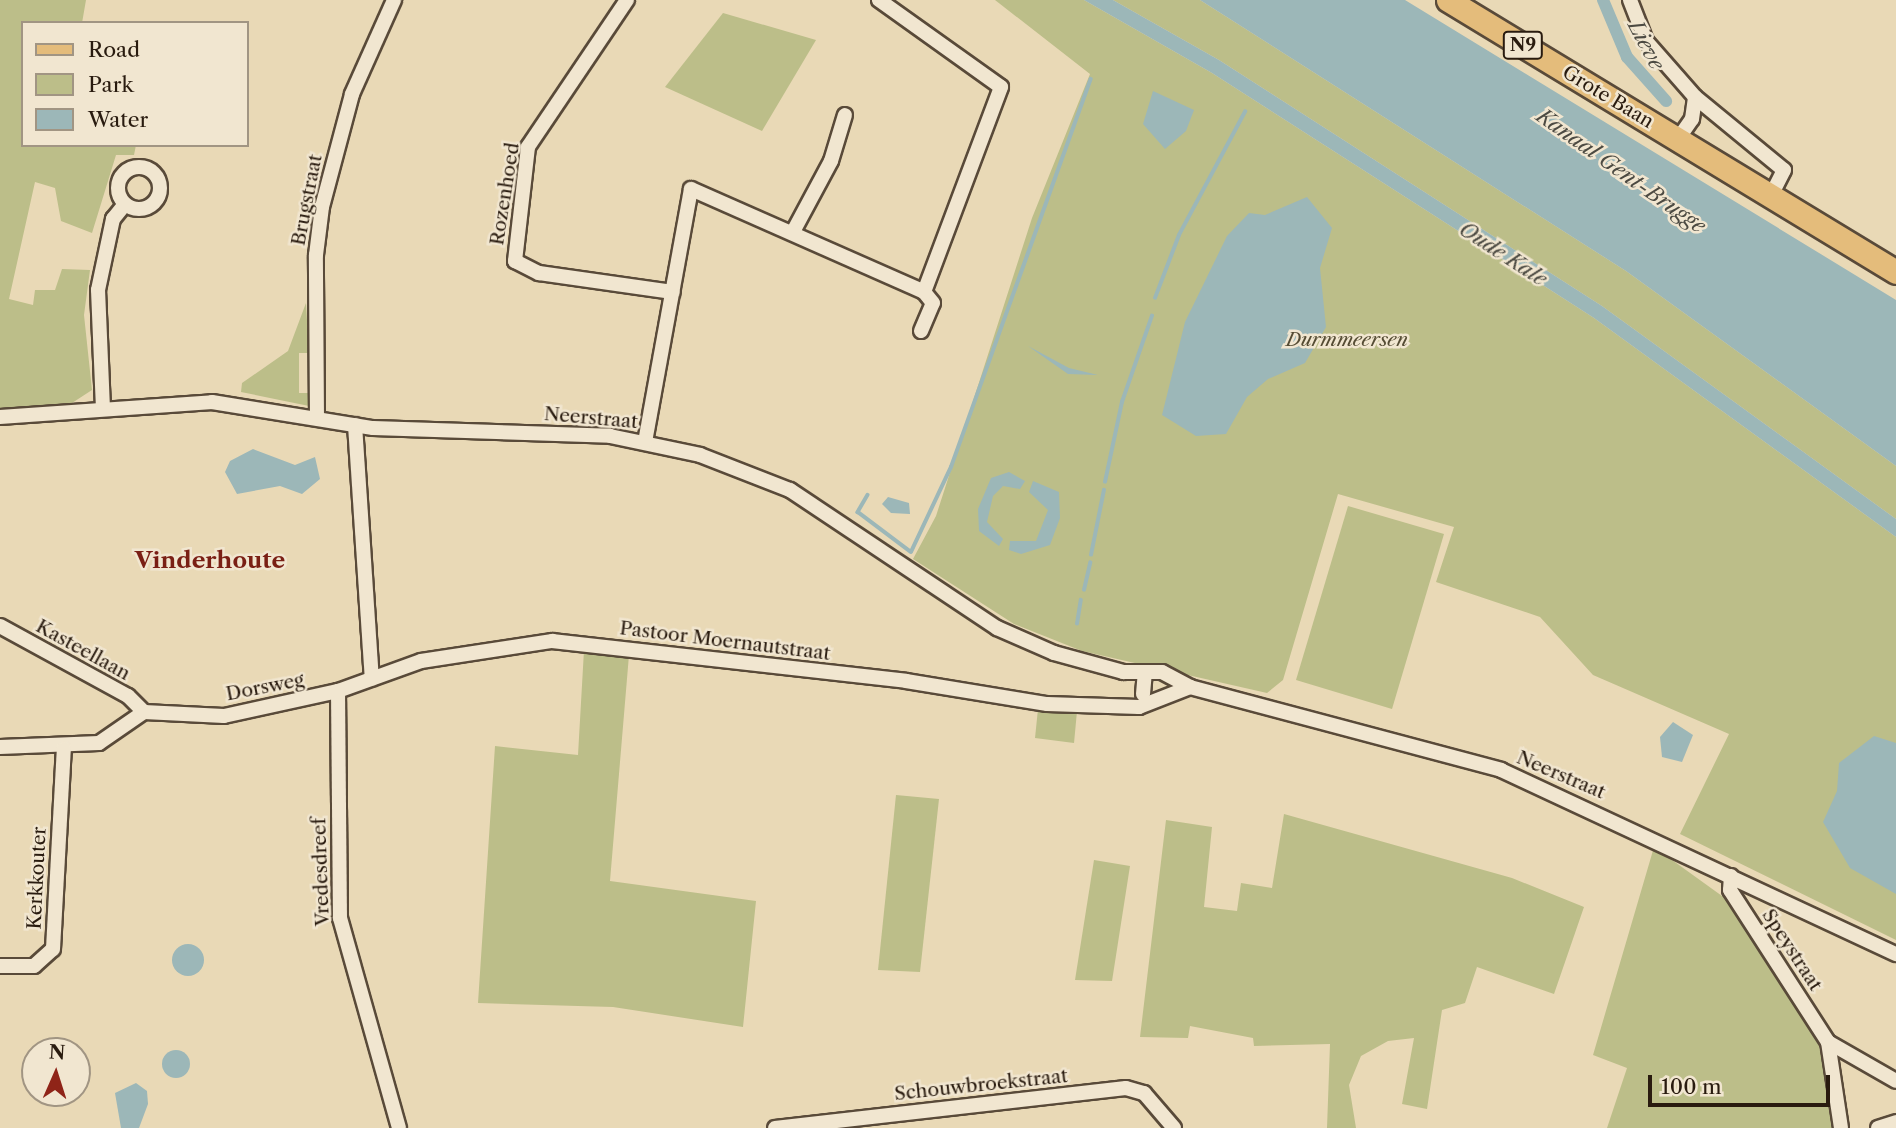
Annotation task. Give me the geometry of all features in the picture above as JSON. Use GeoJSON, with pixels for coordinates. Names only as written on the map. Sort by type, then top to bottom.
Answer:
{"type":"FeatureCollection","features":[{"type":"Feature","properties":{"kind":"main road","name":"Grote Baan"},"geometry":{"type":"LineString","coordinates":[[1448,0],[1669,134]]}},
{"type":"Feature","properties":{"kind":"main road","name":"N9"},"geometry":{"type":"LineString","coordinates":[[1669,134],[1896,272]]}},
{"type":"Feature","properties":{"kind":"street","name":"Brugstraat"},"geometry":{"type":"LineString","coordinates":[[317,418],[316,255],[322,207],[352,94],[394,0]]}},
{"type":"Feature","properties":{"kind":"street","name":"Rozenhoed"},"geometry":{"type":"LineString","coordinates":[[627,0],[528,147],[515,261],[539,273],[673,292]]}},
{"type":"Feature","properties":{"kind":"street"},"geometry":{"type":"LineString","coordinates":[[879,0],[1000,87],[924,292]]}},
{"type":"Feature","properties":{"kind":"street"},"geometry":{"type":"LineString","coordinates":[[1630,0],[1646,41],[1695,97],[1784,170],[1770,197]]}},
{"type":"Feature","properties":{"kind":"street"},"geometry":{"type":"LineString","coordinates":[[1669,134],[1692,119],[1695,97]]}},
{"type":"Feature","properties":{"kind":"street"},"geometry":{"type":"LineString","coordinates":[[794,230],[831,161],[845,115]]}},
{"type":"Feature","properties":{"kind":"street"},"geometry":{"type":"LineString","coordinates":[[645,442],[691,189],[794,230],[924,292],[933,303],[921,331]]}},
{"type":"Feature","properties":{"kind":"street"},"geometry":{"type":"LineString","coordinates":[[103,410],[98,290],[113,219],[125,204]]}},
{"type":"Feature","properties":{"kind":"street","name":"Neerstraat"},"geometry":{"type":"LineString","coordinates":[[0,417],[212,402],[355,425],[645,442],[790,490],[997,628],[1124,673],[1146,688],[1190,687],[1501,770],[1896,954]]}},
{"type":"Feature","properties":{"kind":"street"},"geometry":{"type":"LineString","coordinates":[[355,425],[372,678]]}},
{"type":"Feature","properties":{"kind":"street","name":"Kasteellaan"},"geometry":{"type":"LineString","coordinates":[[0,626],[117,690],[145,712]]}},
{"type":"Feature","properties":{"kind":"street","name":"Pastoor Moernautstraat"},"geometry":{"type":"LineString","coordinates":[[338,691],[372,678],[463,652],[552,641],[1113,709],[1146,688]]}},
{"type":"Feature","properties":{"kind":"street","name":"Neerstraat"},"geometry":{"type":"LineString","coordinates":[[1146,688],[1170,686]]}},
{"type":"Feature","properties":{"kind":"street","name":"Dorsweg"},"geometry":{"type":"LineString","coordinates":[[145,712],[224,716],[338,691]]}},
{"type":"Feature","properties":{"kind":"street","name":"Vredesdreef"},"geometry":{"type":"LineString","coordinates":[[338,691],[340,918],[399,1128]]}},
{"type":"Feature","properties":{"kind":"street"},"geometry":{"type":"LineString","coordinates":[[0,747],[64,748],[110,740],[145,712]]}},
{"type":"Feature","properties":{"kind":"street","name":"Kerkkouter"},"geometry":{"type":"LineString","coordinates":[[0,966],[34,966],[53,949],[64,748]]}},
{"type":"Feature","properties":{"kind":"street","name":"Speystraat"},"geometry":{"type":"LineString","coordinates":[[1731,876],[1730,890],[1828,1042],[1841,1128]]}},
{"type":"Feature","properties":{"kind":"street","name":"Speystraat"},"geometry":{"type":"LineString","coordinates":[[1828,1042],[1896,1081]]}},
{"type":"Feature","properties":{"kind":"street","name":"Schouwbroekstraat"},"geometry":{"type":"LineString","coordinates":[[775,1128],[1126,1088],[1144,1093],[1174,1128]]}},
{"type":"Feature","properties":{"kind":"street"},"geometry":{"type":"LineString","coordinates":[[1878,1128],[1896,1122]]}},
{"type":"Feature","properties":{"kind":"green space"},"geometry":{"type":"Polygon","coordinates":[[[0,0],[86,0],[82,21],[21,21],[21,147],[136,147],[134,155],[116,155],[92,233],[61,221],[55,188],[35,182],[9,299],[33,305],[35,290],[55,290],[62,269],[90,270],[84,315],[92,390],[72,403],[0,409],[0,0]]]}},
{"type":"Feature","properties":{"kind":"green space","name":"Durmmeersen"},"geometry":{"type":"Polygon","coordinates":[[[995,0],[1084,0],[1212,73],[1594,318],[1896,537],[1896,940],[1680,834],[1729,734],[1593,675],[1540,617],[1436,582],[1454,527],[1338,494],[1283,680],[1267,693],[1082,651],[1014,624],[913,559],[936,516],[1032,218],[1090,74],[995,0]]]}},
{"type":"Feature","properties":{"kind":"green space"},"geometry":{"type":"Polygon","coordinates":[[[1113,0],[1200,0],[1626,271],[1896,466],[1896,519],[1602,306],[1219,60],[1113,0]]]}},
{"type":"Feature","properties":{"kind":"green space"},"geometry":{"type":"Polygon","coordinates":[[[723,13],[816,40],[762,131],[665,87],[723,13]]]}},
{"type":"Feature","properties":{"kind":"green space"},"geometry":{"type":"Polygon","coordinates":[[[306,303],[309,353],[299,353],[299,393],[309,393],[309,406],[241,392],[242,383],[288,351],[306,303]]]}},
{"type":"Feature","properties":{"kind":"green space"},"geometry":{"type":"Polygon","coordinates":[[[1348,506],[1444,534],[1392,709],[1296,680],[1348,506]]]}},
{"type":"Feature","properties":{"kind":"green space"},"geometry":{"type":"Polygon","coordinates":[[[584,650],[629,655],[610,881],[756,901],[743,1027],[613,1007],[478,1003],[495,746],[578,755],[584,650]]]}},
{"type":"Feature","properties":{"kind":"green space"},"geometry":{"type":"Polygon","coordinates":[[[1038,709],[1077,711],[1074,743],[1035,738],[1038,709]]]}},
{"type":"Feature","properties":{"kind":"green space"},"geometry":{"type":"Polygon","coordinates":[[[896,795],[939,799],[920,972],[878,970],[896,795]]]}},
{"type":"Feature","properties":{"kind":"green space"},"geometry":{"type":"Polygon","coordinates":[[[1284,814],[1512,878],[1584,907],[1554,994],[1477,967],[1465,1003],[1442,1010],[1427,1109],[1402,1104],[1414,1038],[1388,1041],[1361,1056],[1349,1085],[1356,1128],[1327,1128],[1330,1044],[1254,1046],[1253,1038],[1190,1026],[1188,1038],[1140,1037],[1166,820],[1212,827],[1204,907],[1237,911],[1241,883],[1272,888],[1284,814]]]}},
{"type":"Feature","properties":{"kind":"green space"},"geometry":{"type":"Polygon","coordinates":[[[1654,847],[1729,901],[1817,1034],[1834,1128],[1607,1128],[1627,1068],[1593,1055],[1654,847]]]}},
{"type":"Feature","properties":{"kind":"green space"},"geometry":{"type":"Polygon","coordinates":[[[1094,860],[1130,866],[1112,981],[1075,980],[1094,860]]]}},
{"type":"Feature","properties":{"kind":"water","name":"Oude Kale"},"geometry":{"type":"Polygon","coordinates":[[[1084,0],[1113,0],[1219,60],[1602,306],[1896,519],[1896,537],[1594,318],[1212,73],[1084,0]]]}},
{"type":"Feature","properties":{"kind":"water","name":"Kanaal Gent-Brugge"},"geometry":{"type":"Polygon","coordinates":[[[1200,0],[1405,0],[1896,300],[1896,466],[1626,271],[1200,0]]]}},
{"type":"Feature","properties":{"kind":"water"},"geometry":{"type":"Polygon","coordinates":[[[1153,91],[1194,110],[1186,131],[1165,149],[1143,124],[1153,91]]]}},
{"type":"Feature","properties":{"kind":"water"},"geometry":{"type":"Polygon","coordinates":[[[1307,197],[1332,228],[1320,268],[1326,327],[1305,363],[1268,379],[1247,397],[1226,434],[1196,436],[1162,415],[1185,322],[1227,236],[1249,213],[1265,215],[1307,197]]]}},
{"type":"Feature","properties":{"kind":"water"},"geometry":{"type":"Polygon","coordinates":[[[1028,346],[1069,368],[1098,375],[1068,374],[1028,346]]]}},
{"type":"Feature","properties":{"kind":"water"},"geometry":{"type":"Polygon","coordinates":[[[253,449],[295,465],[315,457],[320,479],[302,494],[280,486],[237,494],[225,472],[230,461],[253,449]]]}},
{"type":"Feature","properties":{"kind":"water"},"geometry":{"type":"Polygon","coordinates":[[[1009,472],[1025,481],[1020,489],[1003,486],[993,496],[987,522],[1003,539],[999,546],[979,531],[978,509],[991,478],[1009,472]]]}},
{"type":"Feature","properties":{"kind":"water"},"geometry":{"type":"Polygon","coordinates":[[[1033,481],[1059,492],[1060,518],[1050,545],[1021,554],[1009,550],[1010,541],[1036,541],[1048,510],[1029,492],[1033,481]]]}},
{"type":"Feature","properties":{"kind":"water"},"geometry":{"type":"Polygon","coordinates":[[[888,497],[909,503],[910,514],[891,513],[882,504],[888,497]]]}},
{"type":"Feature","properties":{"kind":"water"},"geometry":{"type":"Polygon","coordinates":[[[1673,722],[1693,735],[1682,762],[1662,757],[1660,737],[1673,722]]]}},
{"type":"Feature","properties":{"kind":"water"},"geometry":{"type":"Polygon","coordinates":[[[1874,736],[1896,743],[1896,894],[1850,868],[1823,822],[1837,791],[1839,763],[1874,736]]]}},
{"type":"Feature","properties":{"kind":"water"},"geometry":{"type":"Polygon","coordinates":[[[188,944],[199,949],[204,960],[199,971],[188,976],[177,971],[172,960],[177,949],[188,944]]]}},
{"type":"Feature","properties":{"kind":"water"},"geometry":{"type":"Polygon","coordinates":[[[176,1050],[186,1054],[190,1064],[186,1074],[176,1078],[166,1074],[162,1064],[166,1054],[176,1050]]]}},
{"type":"Feature","properties":{"kind":"water"},"geometry":{"type":"Polygon","coordinates":[[[136,1083],[147,1091],[148,1104],[139,1128],[121,1128],[115,1093],[136,1083]]]}},
{"type":"Feature","properties":{"kind":"waterway","name":"Lieve"},"geometry":{"type":"LineString","coordinates":[[1603,0],[1627,57],[1666,101]]}},
{"type":"Feature","properties":{"kind":"waterway"},"geometry":{"type":"LineString","coordinates":[[868,495],[858,512],[911,552],[951,467],[1091,79]]}},
{"type":"Feature","properties":{"kind":"waterway"},"geometry":{"type":"LineString","coordinates":[[1155,298],[1179,235],[1245,112]]}},
{"type":"Feature","properties":{"kind":"waterway"},"geometry":{"type":"LineString","coordinates":[[1105,482],[1122,402],[1152,316]]}},
{"type":"Feature","properties":{"kind":"waterway"},"geometry":{"type":"LineString","coordinates":[[1091,555],[1104,490]]}},
{"type":"Feature","properties":{"kind":"waterway"},"geometry":{"type":"LineString","coordinates":[[1084,590],[1090,563]]}},
{"type":"Feature","properties":{"kind":"waterway"},"geometry":{"type":"LineString","coordinates":[[1077,624],[1081,600]]}},
{"type":"Feature","properties":{"kind":"district","name":"Vinderhoute"},"geometry":{"type":"Point","coordinates":[210,560]}}]}
